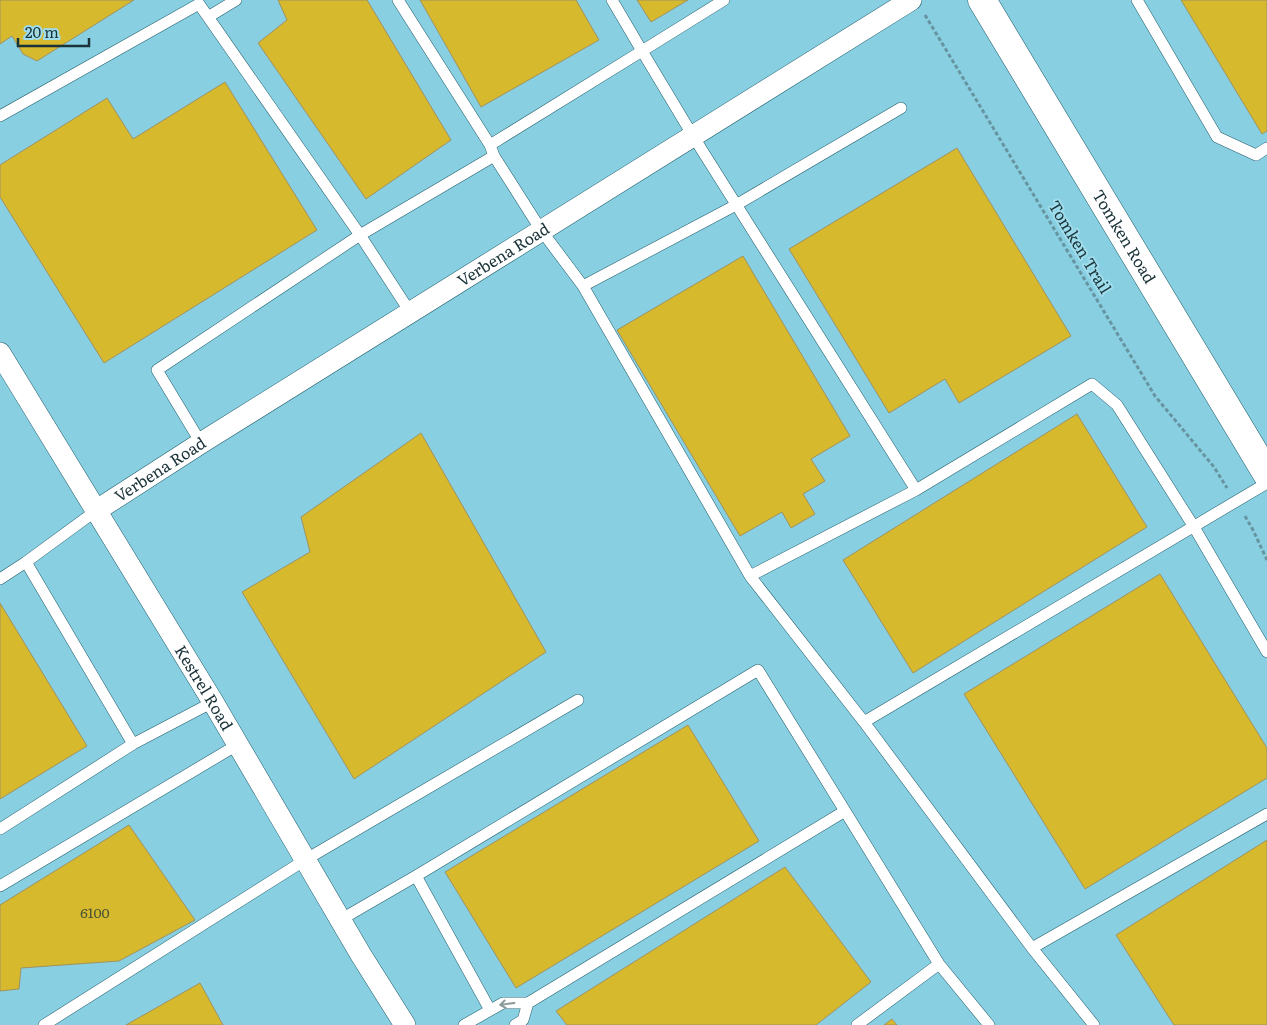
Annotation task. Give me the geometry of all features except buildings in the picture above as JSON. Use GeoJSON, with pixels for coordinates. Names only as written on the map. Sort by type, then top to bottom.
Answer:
{"type":"FeatureCollection","features":[{"type":"Feature","properties":{"kind":"main road","name":"Tomken Road"},"geometry":{"type":"LineString","coordinates":[[982,0],[1267,474]]}},
{"type":"Feature","properties":{"kind":"street","name":"Verbena Road"},"geometry":{"type":"LineString","coordinates":[[97,510],[201,442],[911,0]]}},
{"type":"Feature","properties":{"kind":"street","name":"Kestrel Road"},"geometry":{"type":"LineString","coordinates":[[0,353],[213,702],[340,920],[405,1025]]}},
{"type":"Feature","properties":{"kind":"lane"},"geometry":{"type":"LineString","coordinates":[[208,17],[236,0]]}},
{"type":"Feature","properties":{"kind":"lane"},"geometry":{"type":"LineString","coordinates":[[398,0],[542,230],[583,286],[750,576],[864,722],[1032,948],[1094,1025]]}},
{"type":"Feature","properties":{"kind":"lane"},"geometry":{"type":"LineString","coordinates":[[612,0],[693,136],[916,490]]}},
{"type":"Feature","properties":{"kind":"lane"},"geometry":{"type":"LineString","coordinates":[[201,442],[156,370],[642,51],[724,0]]}},
{"type":"Feature","properties":{"kind":"lane"},"geometry":{"type":"LineString","coordinates":[[1136,0],[1217,137],[1256,155],[1267,148]]}},
{"type":"Feature","properties":{"kind":"lane"},"geometry":{"type":"LineString","coordinates":[[0,116],[198,2],[360,235],[410,312]]}},
{"type":"Feature","properties":{"kind":"lane"},"geometry":{"type":"LineString","coordinates":[[583,286],[736,205],[901,108]]}},
{"type":"Feature","properties":{"kind":"lane"},"geometry":{"type":"LineString","coordinates":[[750,576],[916,490],[1092,384],[1117,405],[1194,526],[1267,652]]}},
{"type":"Feature","properties":{"kind":"lane"},"geometry":{"type":"LineString","coordinates":[[864,722],[1267,483]]}},
{"type":"Feature","properties":{"kind":"lane"},"geometry":{"type":"LineString","coordinates":[[0,579],[97,510]]}},
{"type":"Feature","properties":{"kind":"lane"},"geometry":{"type":"LineString","coordinates":[[26,562],[133,744]]}},
{"type":"Feature","properties":{"kind":"lane"},"geometry":{"type":"LineString","coordinates":[[340,920],[758,670],[939,964],[989,1025]]}},
{"type":"Feature","properties":{"kind":"lane"},"geometry":{"type":"LineString","coordinates":[[44,1025],[305,860],[578,700]]}},
{"type":"Feature","properties":{"kind":"lane"},"geometry":{"type":"LineString","coordinates":[[0,828],[133,744],[213,702]]}},
{"type":"Feature","properties":{"kind":"lane"},"geometry":{"type":"LineString","coordinates":[[0,886],[237,745]]}},
{"type":"Feature","properties":{"kind":"lane"},"geometry":{"type":"LineString","coordinates":[[464,1025],[503,1003],[528,1003],[845,811]]}},
{"type":"Feature","properties":{"kind":"lane"},"geometry":{"type":"LineString","coordinates":[[1032,948],[1267,814]]}},
{"type":"Feature","properties":{"kind":"lane"},"geometry":{"type":"LineString","coordinates":[[416,876],[490,1010]]}},
{"type":"Feature","properties":{"kind":"lane"},"geometry":{"type":"LineString","coordinates":[[857,1025],[939,964]]}},
{"type":"Feature","properties":{"kind":"lane"},"geometry":{"type":"LineString","coordinates":[[522,1023],[528,1003]]}},
{"type":"Feature","properties":{"kind":"path","name":"Tomken Trail"},"geometry":{"type":"LineString","coordinates":[[936,32],[1156,396],[1214,467]]}},
{"type":"Feature","properties":{"kind":"path"},"geometry":{"type":"LineString","coordinates":[[1253,530],[1267,560]]}},
{"type":"Feature","properties":{"kind":"shaded area"},"geometry":{"type":"Polygon","coordinates":[[[0,0],[1267,0],[1267,1025],[0,1025],[0,0]]]}}]}
